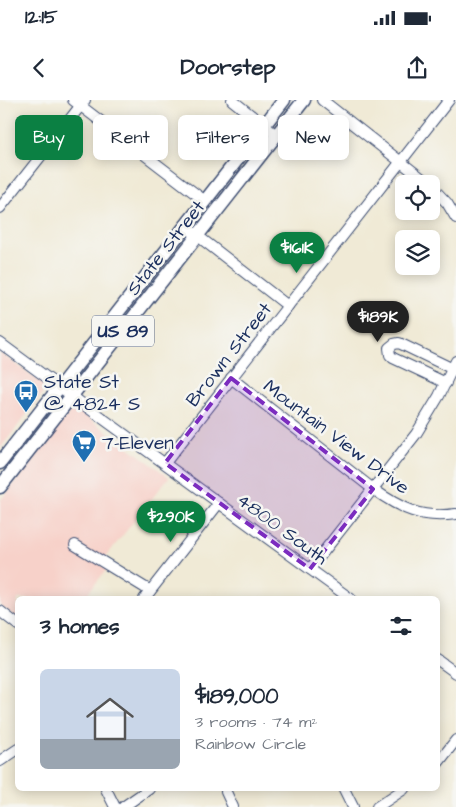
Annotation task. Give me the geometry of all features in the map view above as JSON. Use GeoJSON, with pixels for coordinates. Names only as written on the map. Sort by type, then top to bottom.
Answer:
{"type":"FeatureCollection","features":[{"type":"Feature","properties":{"kind":"main road","name":"State Street"},"geometry":{"type":"LineString","coordinates":[[268,120],[284,100]]}},
{"type":"Feature","properties":{"kind":"main road","name":"State Street"},"geometry":{"type":"LineString","coordinates":[[0,487],[304,100]]}},
{"type":"Feature","properties":{"kind":"main road","name":"State Street"},"geometry":{"type":"LineString","coordinates":[[0,463],[237,160]]}},
{"type":"Feature","properties":{"kind":"street"},"geometry":{"type":"LineString","coordinates":[[232,100],[251,115]]}},
{"type":"Feature","properties":{"kind":"street"},"geometry":{"type":"LineString","coordinates":[[322,100],[417,175]]}},
{"type":"Feature","properties":{"kind":"street","name":"Brown Street"},"geometry":{"type":"LineString","coordinates":[[165,463],[449,100]]}},
{"type":"Feature","properties":{"kind":"street"},"geometry":{"type":"LineString","coordinates":[[0,208],[80,102],[206,201]]}},
{"type":"Feature","properties":{"kind":"street"},"geometry":{"type":"LineString","coordinates":[[268,128],[276,135]]}},
{"type":"Feature","properties":{"kind":"street"},"geometry":{"type":"LineString","coordinates":[[440,196],[456,218]]}},
{"type":"Feature","properties":{"kind":"street"},"geometry":{"type":"LineString","coordinates":[[185,226],[288,306]]}},
{"type":"Feature","properties":{"kind":"street","name":"4800 South"},"geometry":{"type":"LineString","coordinates":[[0,343],[347,596]]}},
{"type":"Feature","properties":{"kind":"street"},"geometry":{"type":"LineString","coordinates":[[310,569],[420,428],[433,408],[446,383],[454,365],[399,344],[394,344],[389,348],[389,353],[393,358],[446,383]]}},
{"type":"Feature","properties":{"kind":"street","name":"Mountain View Drive"},"geometry":{"type":"LineString","coordinates":[[231,378],[373,489],[397,505],[416,512],[438,516],[456,514]]}},
{"type":"Feature","properties":{"kind":"street"},"geometry":{"type":"LineString","coordinates":[[147,595],[219,503]]}},
{"type":"Feature","properties":{"kind":"street"},"geometry":{"type":"LineString","coordinates":[[75,545],[144,587],[147,595]]}},
{"type":"Feature","properties":{"kind":"street"},"geometry":{"type":"LineString","coordinates":[[0,611],[15,623]]}},
{"type":"Feature","properties":{"kind":"street"},"geometry":{"type":"LineString","coordinates":[[440,662],[456,674]]}},
{"type":"Feature","properties":{"kind":"street"},"geometry":{"type":"LineString","coordinates":[[440,760],[456,740]]}},
{"type":"Feature","properties":{"kind":"street"},"geometry":{"type":"LineString","coordinates":[[0,761],[15,751]]}},
{"type":"Feature","properties":{"kind":"street"},"geometry":{"type":"LineString","coordinates":[[107,791],[115,807]]}},
{"type":"Feature","properties":{"kind":"street"},"geometry":{"type":"LineString","coordinates":[[123,807],[147,791]]}},
{"type":"Feature","properties":{"kind":"street"},"geometry":{"type":"LineString","coordinates":[[345,791],[353,807]]}},
{"type":"Feature","properties":{"kind":"street"},"geometry":{"type":"LineString","coordinates":[[377,807],[401,791]]}},
{"type":"Feature","properties":{"kind":"street"},"geometry":{"type":"LineString","coordinates":[[226,792],[233,807]]}},
{"type":"Feature","properties":{"kind":"highlighted area"},"geometry":{"type":"Polygon","coordinates":[[[231,378],[373,489],[310,569],[165,463],[231,378]]]}},
{"type":"Feature","properties":{"kind":"shaded area"},"geometry":{"type":"Polygon","coordinates":[[[0,353],[47,388],[0,449],[0,353]]]}},
{"type":"Feature","properties":{"kind":"shaded area"},"geometry":{"type":"Polygon","coordinates":[[[72,409],[76,409],[169,477],[100,564],[107,569],[85,596],[15,596],[15,617],[0,605],[0,501],[72,409]]]}},
{"type":"Feature","properties":{"kind":"place","name":"State St @ 4824 S"},"geometry":{"type":"Point","coordinates":[26,413]}},
{"type":"Feature","properties":{"kind":"place","name":"7-Eleven"},"geometry":{"type":"Point","coordinates":[84,463]}}]}
